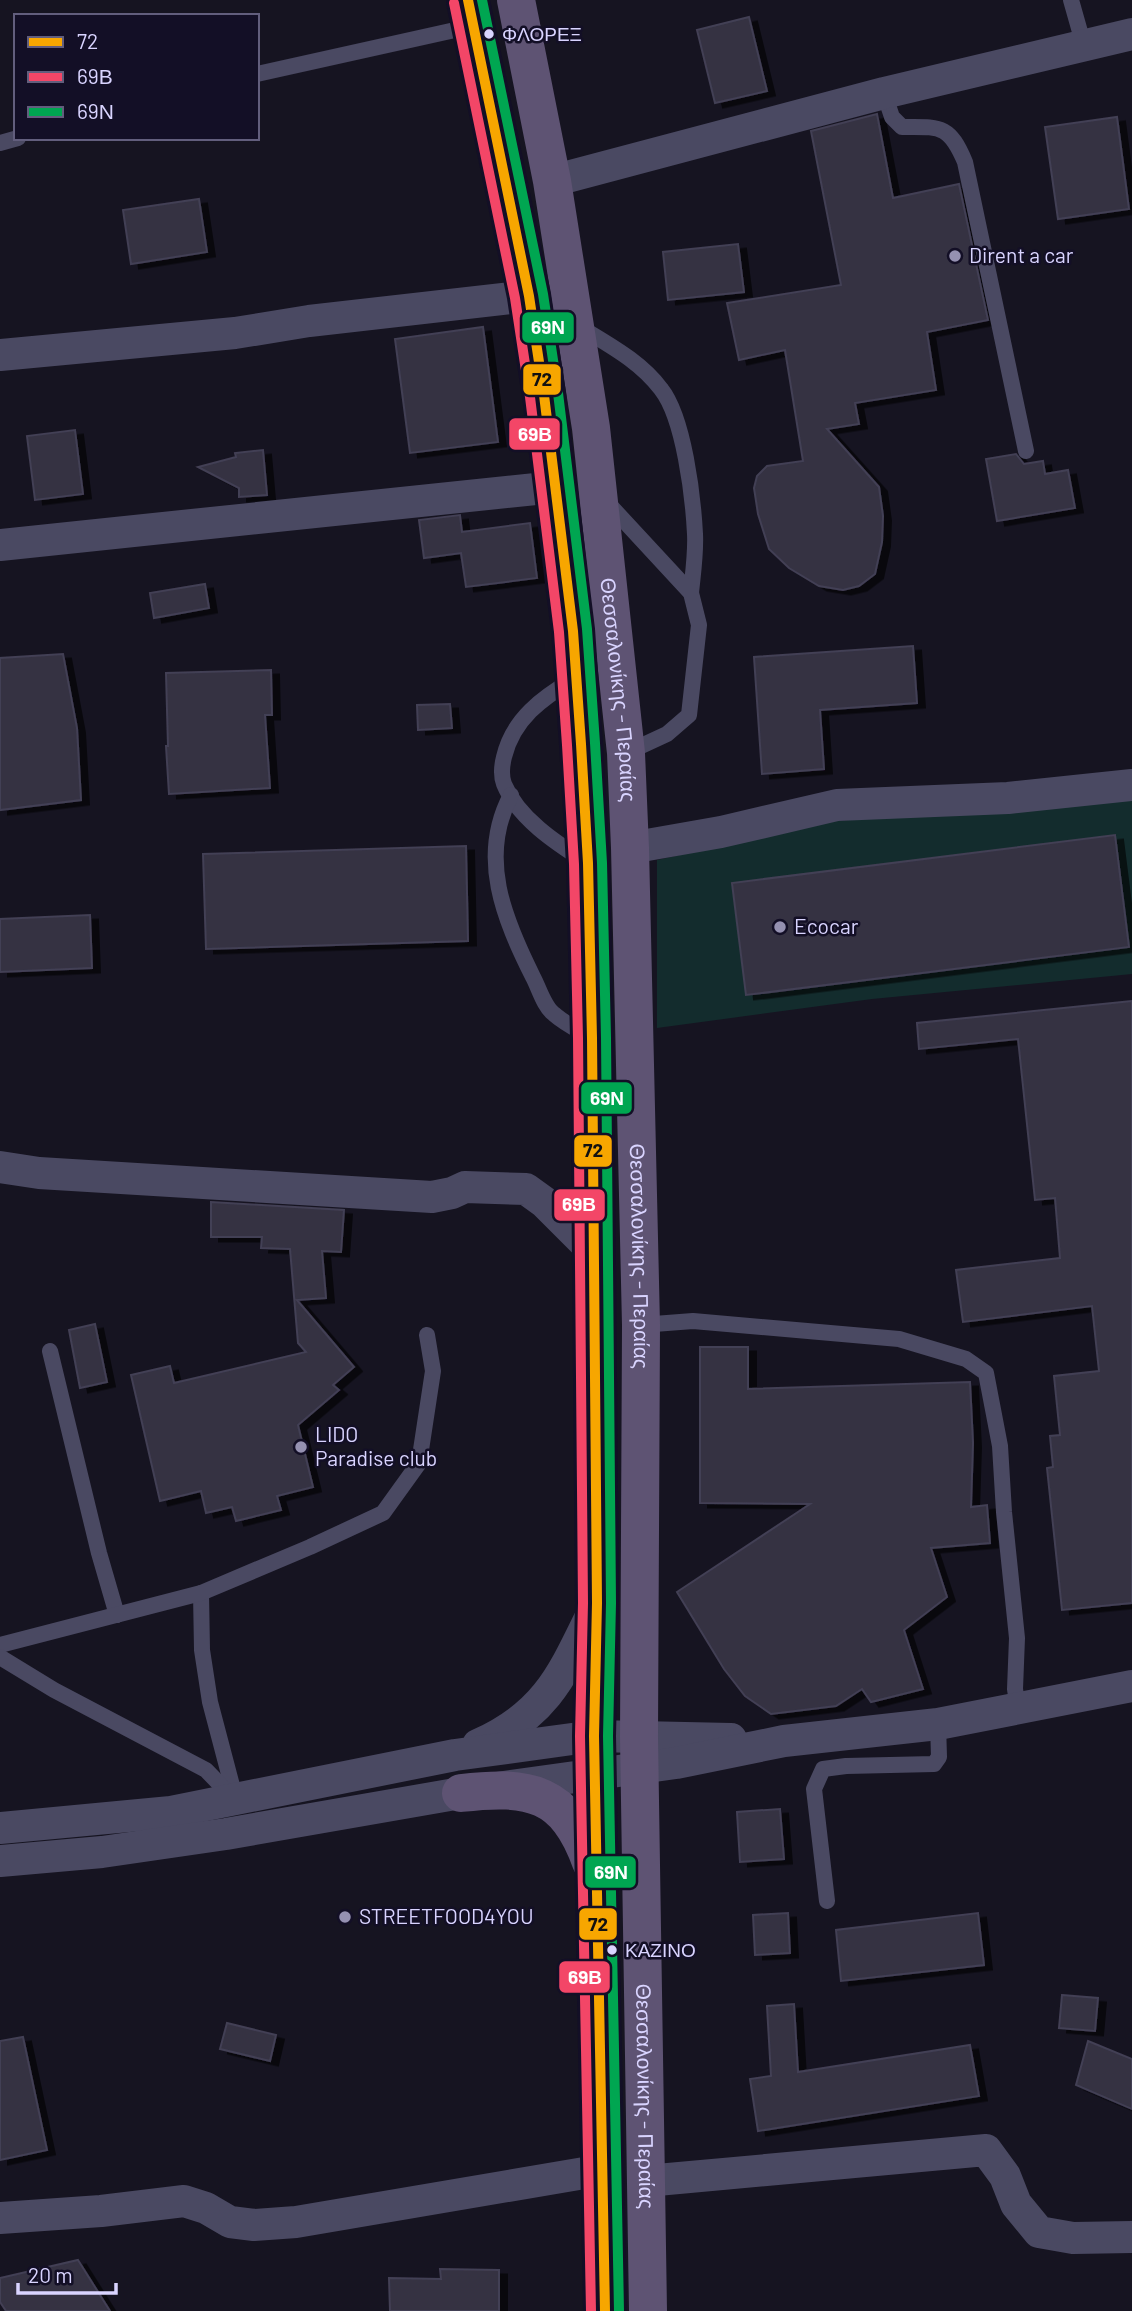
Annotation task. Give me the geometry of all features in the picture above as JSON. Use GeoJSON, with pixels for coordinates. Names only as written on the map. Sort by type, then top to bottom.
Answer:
{"type":"FeatureCollection","features":[{"type":"Feature","properties":{"kind":"main road","name":"Θεσσαλονίκης - Περαίας"},"geometry":{"type":"LineString","coordinates":[[516,0],[552,181],[576,325],[598,493],[625,753],[630,848],[640,1325],[640,1752],[648,2311]]}},
{"type":"Feature","properties":{"kind":"main road","name":"Θεσσαλονίκης - Περαίας"},"geometry":{"type":"LineString","coordinates":[[471,13],[529,296],[555,487],[576,678],[588,863],[597,1603],[594,1775],[605,2311]]}},
{"type":"Feature","properties":{"kind":"main road"},"geometry":{"type":"LineString","coordinates":[[461,1793],[513,1789],[545,1799],[568,1815],[582,1837],[596,1875]]}},
{"type":"Feature","properties":{"kind":"street"},"geometry":{"type":"LineString","coordinates":[[552,181],[884,93],[1132,34]]}},
{"type":"Feature","properties":{"kind":"street"},"geometry":{"type":"LineString","coordinates":[[0,355],[235,333],[309,321],[529,296]]}},
{"type":"Feature","properties":{"kind":"street"},"geometry":{"type":"LineString","coordinates":[[0,545],[555,487]]}},
{"type":"Feature","properties":{"kind":"street"},"geometry":{"type":"LineString","coordinates":[[630,848],[721,832],[837,805],[1008,798],[1132,785]]}},
{"type":"Feature","properties":{"kind":"street"},"geometry":{"type":"LineString","coordinates":[[0,1167],[63,1174],[432,1197],[465,1187],[526,1189],[544,1202],[594,1252]]}},
{"type":"Feature","properties":{"kind":"street"},"geometry":{"type":"LineString","coordinates":[[455,1755],[498,1736],[530,1715],[564,1671],[597,1603]]}},
{"type":"Feature","properties":{"kind":"street"},"geometry":{"type":"LineString","coordinates":[[0,1861],[103,1852],[226,1834],[461,1793],[594,1775],[640,1752],[785,1741],[938,1724],[1132,1686]]}},
{"type":"Feature","properties":{"kind":"street"},"geometry":{"type":"LineString","coordinates":[[0,1828],[171,1812],[455,1755],[594,1737],[640,1752]]}},
{"type":"Feature","properties":{"kind":"street"},"geometry":{"type":"LineString","coordinates":[[646,2181],[986,2150],[1005,2176],[1016,2204],[1039,2232],[1073,2238],[1132,2237]]}},
{"type":"Feature","properties":{"kind":"street"},"geometry":{"type":"LineString","coordinates":[[0,2218],[101,2211],[184,2201],[206,2208],[230,2222],[254,2225],[296,2222],[602,2170]]}},
{"type":"Feature","properties":{"kind":"lane"},"geometry":{"type":"LineString","coordinates":[[1071,0],[1084,46]]}},
{"type":"Feature","properties":{"kind":"lane"},"geometry":{"type":"LineString","coordinates":[[259,73],[471,13]]}},
{"type":"Feature","properties":{"kind":"lane"},"geometry":{"type":"LineString","coordinates":[[884,93],[892,117],[902,127],[938,128],[952,135],[965,162],[1026,451]]}},
{"type":"Feature","properties":{"kind":"lane"},"geometry":{"type":"LineString","coordinates":[[576,325],[637,363],[661,388],[674,409],[690,487],[695,536],[691,593],[699,625],[689,715],[667,734],[625,753]]}},
{"type":"Feature","properties":{"kind":"lane"},"geometry":{"type":"LineString","coordinates":[[598,493],[619,512],[652,553],[691,593]]}},
{"type":"Feature","properties":{"kind":"lane"},"geometry":{"type":"LineString","coordinates":[[576,678],[552,692],[514,728],[502,766],[504,783],[536,827],[588,863]]}},
{"type":"Feature","properties":{"kind":"lane"},"geometry":{"type":"LineString","coordinates":[[511,794],[497,832],[496,875],[505,916],[551,1013],[592,1038]]}},
{"type":"Feature","properties":{"kind":"lane"},"geometry":{"type":"LineString","coordinates":[[640,1325],[693,1321],[899,1339],[966,1359],[986,1373],[1000,1446],[1017,1638],[1017,1709]]}},
{"type":"Feature","properties":{"kind":"lane"},"geometry":{"type":"LineString","coordinates":[[0,1644],[201,1593],[383,1513],[419,1463],[433,1371],[427,1335]]}},
{"type":"Feature","properties":{"kind":"lane"},"geometry":{"type":"LineString","coordinates":[[50,1351],[99,1553],[117,1615]]}},
{"type":"Feature","properties":{"kind":"lane"},"geometry":{"type":"LineString","coordinates":[[201,1593],[202,1650],[209,1702],[235,1800]]}},
{"type":"Feature","properties":{"kind":"lane"},"geometry":{"type":"LineString","coordinates":[[0,1657],[54,1690],[206,1770],[235,1800]]}},
{"type":"Feature","properties":{"kind":"lane"},"geometry":{"type":"LineString","coordinates":[[827,1901],[814,1789],[822,1769],[934,1764],[939,1757],[938,1724]]}},
{"type":"Feature","properties":{"kind":"green space"},"geometry":{"type":"Polygon","coordinates":[[[1132,800],[1132,974],[872,999],[657,1028],[657,860],[836,821],[1132,800]]]}},
{"type":"Feature","properties":{"kind":"building"},"geometry":{"type":"Polygon","coordinates":[[[749,17],[767,91],[715,103],[697,30],[749,17]]]}},
{"type":"Feature","properties":{"kind":"building"},"geometry":{"type":"Polygon","coordinates":[[[877,114],[893,198],[959,184],[988,320],[927,332],[936,390],[855,403],[859,424],[827,429],[879,487],[883,516],[882,542],[875,574],[859,586],[843,590],[819,586],[789,568],[769,549],[758,514],[754,488],[757,476],[767,466],[803,461],[785,350],[739,360],[727,303],[841,285],[811,131],[877,114]]]}},
{"type":"Feature","properties":{"kind":"building"},"geometry":{"type":"Polygon","coordinates":[[[1117,117],[1129,209],[1058,219],[1045,127],[1117,117]]]}},
{"type":"Feature","properties":{"kind":"building"},"geometry":{"type":"Polygon","coordinates":[[[199,199],[207,252],[131,264],[123,210],[199,199]]]}},
{"type":"Feature","properties":{"kind":"building"},"geometry":{"type":"Polygon","coordinates":[[[738,244],[744,292],[668,300],[663,252],[738,244]]]}},
{"type":"Feature","properties":{"kind":"building"},"geometry":{"type":"Polygon","coordinates":[[[483,327],[498,442],[410,453],[395,339],[483,327]]]}},
{"type":"Feature","properties":{"kind":"building"},"geometry":{"type":"Polygon","coordinates":[[[75,430],[83,494],[35,500],[27,436],[75,430]]]}},
{"type":"Feature","properties":{"kind":"building"},"geometry":{"type":"Polygon","coordinates":[[[263,450],[267,495],[239,497],[239,488],[198,467],[236,457],[235,453],[263,450]]]}},
{"type":"Feature","properties":{"kind":"building"},"geometry":{"type":"Polygon","coordinates":[[[1016,454],[1024,464],[1043,461],[1045,474],[1068,470],[1075,508],[997,521],[986,459],[1016,454]]]}},
{"type":"Feature","properties":{"kind":"building"},"geometry":{"type":"Polygon","coordinates":[[[460,515],[462,532],[530,523],[537,578],[466,587],[461,553],[424,558],[419,520],[460,515]]]}},
{"type":"Feature","properties":{"kind":"building"},"geometry":{"type":"Polygon","coordinates":[[[205,584],[209,608],[154,618],[150,593],[205,584]]]}},
{"type":"Feature","properties":{"kind":"building"},"geometry":{"type":"Polygon","coordinates":[[[913,646],[917,703],[820,710],[824,769],[762,774],[754,657],[913,646]]]}},
{"type":"Feature","properties":{"kind":"building"},"geometry":{"type":"Polygon","coordinates":[[[63,654],[77,728],[81,800],[0,810],[0,658],[63,654]]]}},
{"type":"Feature","properties":{"kind":"building"},"geometry":{"type":"Polygon","coordinates":[[[271,670],[272,715],[265,715],[270,788],[169,794],[166,673],[271,670]]]}},
{"type":"Feature","properties":{"kind":"building"},"geometry":{"type":"Polygon","coordinates":[[[450,704],[452,728],[418,730],[417,705],[450,704]]]}},
{"type":"Feature","properties":{"kind":"building"},"geometry":{"type":"Polygon","coordinates":[[[1115,835],[1129,947],[746,995],[732,883],[1115,835]]]}},
{"type":"Feature","properties":{"kind":"building"},"geometry":{"type":"Polygon","coordinates":[[[466,846],[468,941],[206,949],[203,854],[466,846]]]}},
{"type":"Feature","properties":{"kind":"building"},"geometry":{"type":"Polygon","coordinates":[[[90,915],[92,968],[0,972],[0,919],[90,915]]]}},
{"type":"Feature","properties":{"kind":"building"},"geometry":{"type":"Polygon","coordinates":[[[1132,1001],[1132,1603],[1062,1610],[1047,1468],[1053,1467],[1050,1436],[1060,1435],[1054,1376],[1099,1371],[1092,1306],[963,1322],[956,1270],[1060,1258],[1055,1198],[1035,1200],[1018,1039],[919,1049],[917,1023],[1132,1001]]]}},
{"type":"Feature","properties":{"kind":"building"},"geometry":{"type":"Polygon","coordinates":[[[211,1202],[344,1210],[341,1252],[322,1251],[326,1298],[297,1300],[354,1367],[333,1385],[339,1390],[298,1425],[313,1487],[277,1496],[281,1510],[236,1521],[232,1507],[206,1513],[201,1491],[160,1501],[131,1375],[170,1366],[174,1383],[306,1352],[298,1343],[290,1249],[261,1248],[262,1237],[211,1237],[211,1202]]]}},
{"type":"Feature","properties":{"kind":"building"},"geometry":{"type":"Polygon","coordinates":[[[95,1324],[107,1382],[80,1388],[69,1330],[95,1324]]]}},
{"type":"Feature","properties":{"kind":"building"},"geometry":{"type":"Polygon","coordinates":[[[700,1347],[748,1347],[748,1389],[970,1382],[973,1443],[971,1507],[987,1505],[990,1543],[931,1548],[947,1597],[904,1630],[923,1689],[871,1702],[862,1689],[836,1706],[771,1714],[745,1696],[724,1669],[677,1592],[810,1504],[700,1503],[700,1347]]]}},
{"type":"Feature","properties":{"kind":"building"},"geometry":{"type":"Polygon","coordinates":[[[780,1809],[784,1859],[740,1862],[737,1812],[780,1809]]]}},
{"type":"Feature","properties":{"kind":"building"},"geometry":{"type":"Polygon","coordinates":[[[788,1913],[790,1953],[755,1955],[753,1915],[788,1913]]]}},
{"type":"Feature","properties":{"kind":"building"},"geometry":{"type":"Polygon","coordinates":[[[978,1913],[984,1965],[841,1981],[836,1930],[978,1913]]]}},
{"type":"Feature","properties":{"kind":"building"},"geometry":{"type":"Polygon","coordinates":[[[1062,1995],[1098,1998],[1095,2031],[1059,2028],[1062,1995]]]}},
{"type":"Feature","properties":{"kind":"building"},"geometry":{"type":"Polygon","coordinates":[[[794,2004],[798,2072],[970,2045],[979,2096],[758,2131],[750,2079],[771,2076],[767,2006],[794,2004]]]}},
{"type":"Feature","properties":{"kind":"building"},"geometry":{"type":"Polygon","coordinates":[[[227,2023],[276,2035],[270,2061],[220,2049],[227,2023]]]}},
{"type":"Feature","properties":{"kind":"building"},"geometry":{"type":"Polygon","coordinates":[[[23,2037],[47,2150],[0,2160],[0,2041],[23,2037]]]}},
{"type":"Feature","properties":{"kind":"building"},"geometry":{"type":"Polygon","coordinates":[[[1088,2041],[1132,2059],[1132,2109],[1076,2085],[1088,2041]]]}},
{"type":"Feature","properties":{"kind":"building"},"geometry":{"type":"Polygon","coordinates":[[[78,2260],[110,2311],[6,2311],[0,2302],[0,2278],[78,2260]]]}},
{"type":"Feature","properties":{"kind":"building"},"geometry":{"type":"Polygon","coordinates":[[[440,2269],[499,2270],[499,2311],[390,2311],[389,2278],[441,2279],[440,2269]]]}},
{"type":"Feature","properties":{"kind":"transit line","name":"72"},"geometry":{"type":"LineString","coordinates":[[468,0],[529,296],[573,631],[581,744],[588,863],[592,1038],[597,1603],[594,1736],[605,2311]]}},
{"type":"Feature","properties":{"kind":"transit line","name":"69Ν"},"geometry":{"type":"LineString","coordinates":[[482,0],[543,294],[587,629],[595,743],[602,863],[606,1038],[611,1603],[608,1736],[619,2311]]}},
{"type":"Feature","properties":{"kind":"transit line","name":"69Β"},"geometry":{"type":"LineString","coordinates":[[454,3],[515,298],[559,632],[567,745],[574,864],[578,1038],[583,1603],[580,1736],[591,2311]]}},
{"type":"Feature","properties":{"kind":"place","name":"ΦΛΟΡΕΞ"},"geometry":{"type":"Point","coordinates":[489,34]}},
{"type":"Feature","properties":{"kind":"place","name":"Dirent a car"},"geometry":{"type":"Point","coordinates":[955,256]}},
{"type":"Feature","properties":{"kind":"place","name":"Ecocar"},"geometry":{"type":"Point","coordinates":[780,927]}},
{"type":"Feature","properties":{"kind":"place","name":"LIDO Paradise club"},"geometry":{"type":"Point","coordinates":[301,1447]}},
{"type":"Feature","properties":{"kind":"place","name":"STREETFOOD4YOU"},"geometry":{"type":"Point","coordinates":[345,1917]}},
{"type":"Feature","properties":{"kind":"place","name":"ΚΑΖΙΝΟ"},"geometry":{"type":"Point","coordinates":[612,1950]}}]}
